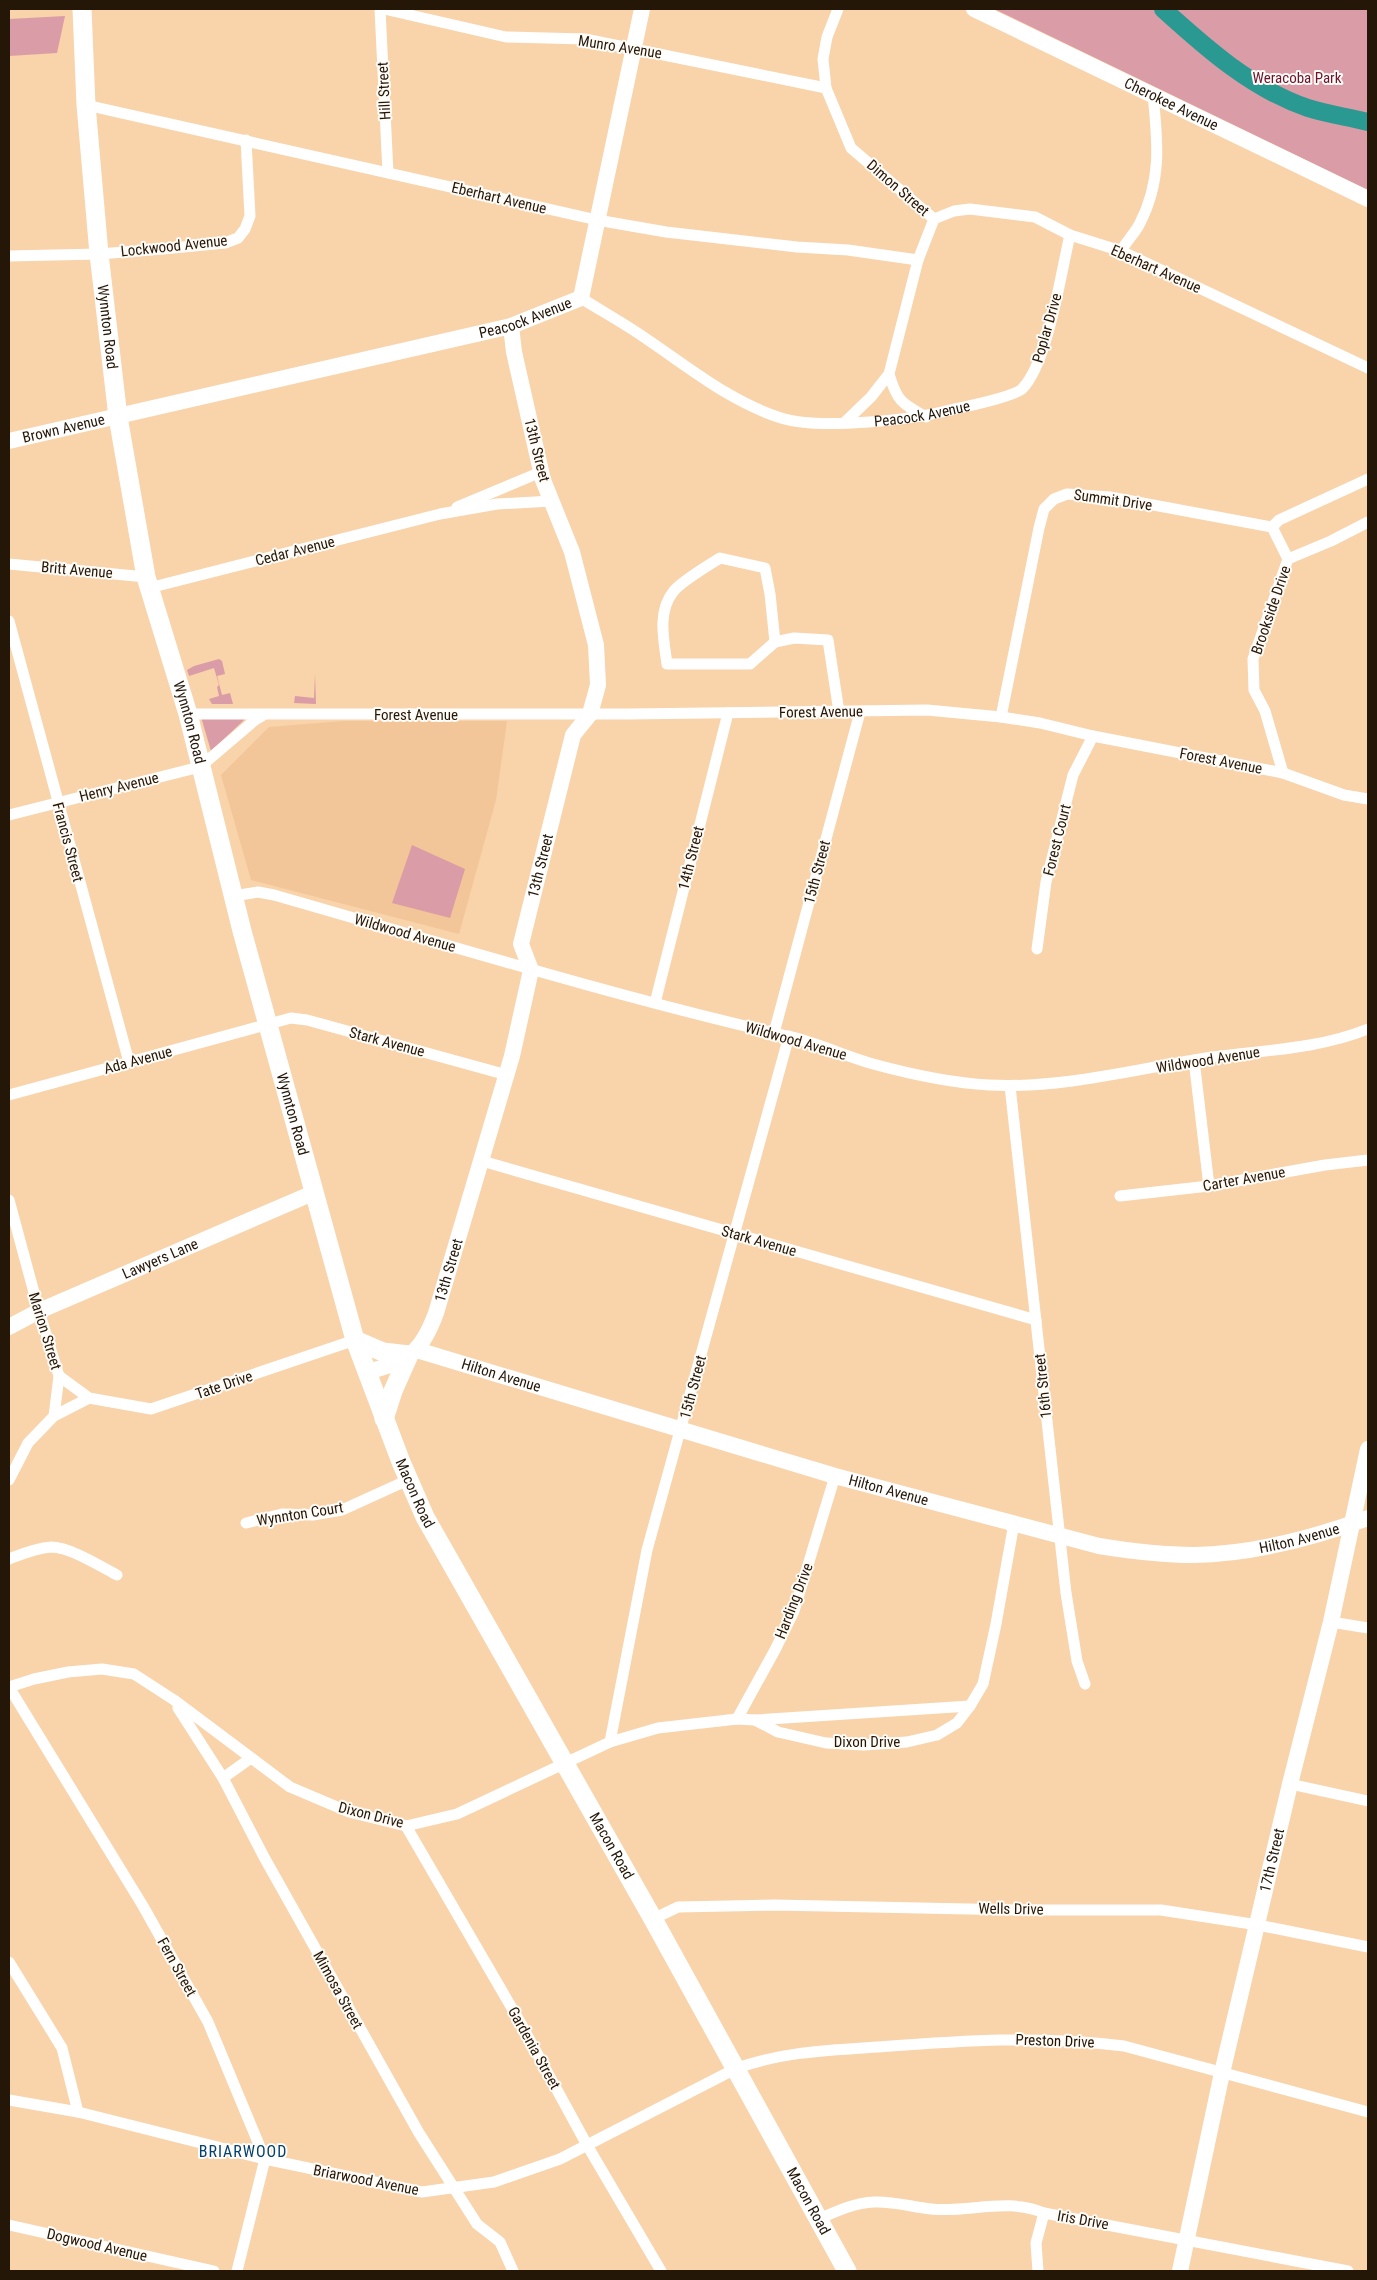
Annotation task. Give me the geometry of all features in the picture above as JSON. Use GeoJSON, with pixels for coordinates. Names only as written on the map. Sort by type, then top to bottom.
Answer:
{"type":"FeatureCollection","features":[{"type":"Feature","properties":{"kind":"main road","name":"Wynnton Road"},"geometry":{"type":"LineString","coordinates":[[82,9],[86,105],[118,417],[147,582],[188,714],[233,896],[313,1193],[355,1340],[384,1419]]}},
{"type":"Feature","properties":{"kind":"main road"},"geometry":{"type":"LineString","coordinates":[[355,1340],[383,1352],[413,1353],[393,1391],[384,1419]]}},
{"type":"Feature","properties":{"kind":"main road","name":"Macon Road"},"geometry":{"type":"LineString","coordinates":[[384,1419],[408,1480],[430,1525],[654,1919],[847,2271]]}},
{"type":"Feature","properties":{"kind":"street","name":"Munro Avenue"},"geometry":{"type":"LineString","coordinates":[[382,9],[506,37],[585,39],[826,88]]}},
{"type":"Feature","properties":{"kind":"street","name":"Hill Street"},"geometry":{"type":"LineString","coordinates":[[382,9],[388,172]]}},
{"type":"Feature","properties":{"kind":"street"},"geometry":{"type":"LineString","coordinates":[[581,298],[642,9]]}},
{"type":"Feature","properties":{"kind":"street","name":"Dimon Street"},"geometry":{"type":"LineString","coordinates":[[838,9],[827,37],[823,59],[826,88],[852,148],[934,219],[918,260],[889,374],[871,397],[846,422]]}},
{"type":"Feature","properties":{"kind":"street","name":"Cherokee Avenue"},"geometry":{"type":"LineString","coordinates":[[974,9],[1368,199]]}},
{"type":"Feature","properties":{"kind":"street"},"geometry":{"type":"LineString","coordinates":[[1121,250],[1139,226],[1157,177],[1158,156],[1153,95]]}},
{"type":"Feature","properties":{"kind":"street","name":"Eberhart Avenue"},"geometry":{"type":"LineString","coordinates":[[86,105],[596,220],[666,232],[797,247],[848,250],[918,260]]}},
{"type":"Feature","properties":{"kind":"street","name":"Lockwood Avenue"},"geometry":{"type":"LineString","coordinates":[[9,256],[100,254],[225,243],[238,238],[246,230],[250,216],[246,140]]}},
{"type":"Feature","properties":{"kind":"street","name":"Eberhart Avenue"},"geometry":{"type":"LineString","coordinates":[[934,219],[954,211],[970,209],[1035,217],[1070,235],[1121,250],[1368,368]]}},
{"type":"Feature","properties":{"kind":"street","name":"Poplar Drive"},"geometry":{"type":"LineString","coordinates":[[994,399],[1021,390],[1033,374],[1043,348],[1070,235]]}},
{"type":"Feature","properties":{"kind":"street","name":"Peacock Avenue"},"geometry":{"type":"LineString","coordinates":[[118,417],[511,326],[581,298],[646,338],[719,389],[747,404],[782,418],[807,423],[926,417],[994,399]]}},
{"type":"Feature","properties":{"kind":"street","name":"13th Street"},"geometry":{"type":"LineString","coordinates":[[413,1353],[431,1327],[436,1313],[507,1075],[531,970],[521,944],[573,735],[590,714],[598,685],[596,646],[572,552],[541,472],[514,352],[511,326]]}},
{"type":"Feature","properties":{"kind":"street"},"geometry":{"type":"LineString","coordinates":[[889,374],[895,395],[907,406],[926,417]]}},
{"type":"Feature","properties":{"kind":"street","name":"Brown Avenue"},"geometry":{"type":"LineString","coordinates":[[9,441],[118,417]]}},
{"type":"Feature","properties":{"kind":"street"},"geometry":{"type":"LineString","coordinates":[[440,514],[541,472]]}},
{"type":"Feature","properties":{"kind":"street"},"geometry":{"type":"LineString","coordinates":[[1288,559],[1272,527],[1279,520],[1368,479]]}},
{"type":"Feature","properties":{"kind":"street","name":"Summit Drive"},"geometry":{"type":"LineString","coordinates":[[1001,716],[1039,528],[1044,509],[1054,499],[1067,494],[1110,497],[1272,527]]}},
{"type":"Feature","properties":{"kind":"street"},"geometry":{"type":"LineString","coordinates":[[440,514],[497,504],[552,501]]}},
{"type":"Feature","properties":{"kind":"street","name":"Cedar Avenue"},"geometry":{"type":"LineString","coordinates":[[147,582],[440,514]]}},
{"type":"Feature","properties":{"kind":"street","name":"Brookside Drive"},"geometry":{"type":"LineString","coordinates":[[1283,773],[1265,711],[1254,690],[1253,659],[1288,559],[1368,522]]}},
{"type":"Feature","properties":{"kind":"street"},"geometry":{"type":"LineString","coordinates":[[775,642],[765,568],[720,558],[673,591],[666,607],[663,633],[668,664],[750,664],[775,642],[794,638],[828,640],[839,712]]}},
{"type":"Feature","properties":{"kind":"street","name":"Britt Avenue"},"geometry":{"type":"LineString","coordinates":[[9,564],[147,582]]}},
{"type":"Feature","properties":{"kind":"street","name":"Francis Street"},"geometry":{"type":"LineString","coordinates":[[9,621],[129,1062]]}},
{"type":"Feature","properties":{"kind":"street","name":"Forest Avenue"},"geometry":{"type":"LineString","coordinates":[[188,714],[590,714],[927,710],[1001,716],[1040,723],[1093,736],[1283,773],[1344,795],[1368,799]]}},
{"type":"Feature","properties":{"kind":"street","name":"15th Street"},"geometry":{"type":"LineString","coordinates":[[774,1033],[860,712]]}},
{"type":"Feature","properties":{"kind":"street","name":"14th Street"},"geometry":{"type":"LineString","coordinates":[[655,1003],[728,713]]}},
{"type":"Feature","properties":{"kind":"street"},"geometry":{"type":"LineString","coordinates":[[200,767],[263,715]]}},
{"type":"Feature","properties":{"kind":"street","name":"Forest Court"},"geometry":{"type":"LineString","coordinates":[[1037,949],[1046,882],[1073,775],[1093,736]]}},
{"type":"Feature","properties":{"kind":"street","name":"Henry Avenue"},"geometry":{"type":"LineString","coordinates":[[9,815],[200,767]]}},
{"type":"Feature","properties":{"kind":"street","name":"Wildwood Avenue"},"geometry":{"type":"LineString","coordinates":[[233,896],[258,892],[274,895],[531,970],[789,1036],[874,1064],[960,1082],[1010,1086],[1119,1075],[1194,1060],[1296,1048],[1343,1039],[1368,1029]]}},
{"type":"Feature","properties":{"kind":"street","name":"Stark Avenue"},"geometry":{"type":"LineString","coordinates":[[268,1025],[291,1018],[307,1020],[507,1075]]}},
{"type":"Feature","properties":{"kind":"street","name":"Ada Avenue"},"geometry":{"type":"LineString","coordinates":[[9,1095],[268,1025]]}},
{"type":"Feature","properties":{"kind":"street","name":"15th Street"},"geometry":{"type":"LineString","coordinates":[[610,1742],[647,1550],[789,1036]]}},
{"type":"Feature","properties":{"kind":"street"},"geometry":{"type":"LineString","coordinates":[[1194,1060],[1209,1186]]}},
{"type":"Feature","properties":{"kind":"street","name":"16th Street"},"geometry":{"type":"LineString","coordinates":[[1010,1086],[1059,1536],[1077,1661],[1085,1684]]}},
{"type":"Feature","properties":{"kind":"street","name":"Carter Avenue"},"geometry":{"type":"LineString","coordinates":[[1120,1196],[1209,1186],[1325,1165],[1368,1160]]}},
{"type":"Feature","properties":{"kind":"street","name":"Stark Avenue"},"geometry":{"type":"LineString","coordinates":[[482,1161],[1036,1320]]}},
{"type":"Feature","properties":{"kind":"street","name":"Lawyers Lane"},"geometry":{"type":"LineString","coordinates":[[9,1326],[39,1311],[313,1193]]}},
{"type":"Feature","properties":{"kind":"street","name":"Marion Street"},"geometry":{"type":"LineString","coordinates":[[9,1200],[59,1376],[54,1416]]}},
{"type":"Feature","properties":{"kind":"street","name":"Tate Drive"},"geometry":{"type":"LineString","coordinates":[[59,1376],[89,1398],[151,1409],[355,1340]]}},
{"type":"Feature","properties":{"kind":"street"},"geometry":{"type":"LineString","coordinates":[[367,1372],[401,1362],[413,1353]]}},
{"type":"Feature","properties":{"kind":"street","name":"Hilton Avenue"},"geometry":{"type":"LineString","coordinates":[[413,1353],[835,1476],[1059,1536],[1128,1550],[1194,1555],[1256,1548],[1308,1537],[1368,1518]]}},
{"type":"Feature","properties":{"kind":"street"},"geometry":{"type":"LineString","coordinates":[[9,1480],[28,1443],[54,1416],[89,1398]]}},
{"type":"Feature","properties":{"kind":"street","name":"17th Street"},"geometry":{"type":"LineString","coordinates":[[1180,2271],[1222,2073],[1290,1784],[1331,1622],[1368,1449]]}},
{"type":"Feature","properties":{"kind":"street","name":"Harding Drive"},"geometry":{"type":"LineString","coordinates":[[737,1719],[794,1611],[835,1476]]}},
{"type":"Feature","properties":{"kind":"street","name":"Wynnton Court"},"geometry":{"type":"LineString","coordinates":[[246,1524],[282,1514],[312,1515],[342,1510],[408,1480]]}},
{"type":"Feature","properties":{"kind":"street","name":"Dixon Drive"},"geometry":{"type":"LineString","coordinates":[[755,1720],[778,1732],[826,1742],[864,1746],[907,1742],[937,1735],[957,1724],[983,1684],[1014,1523]]}},
{"type":"Feature","properties":{"kind":"street"},"geometry":{"type":"LineString","coordinates":[[9,1559],[34,1550],[53,1547],[76,1554],[117,1575]]}},
{"type":"Feature","properties":{"kind":"street"},"geometry":{"type":"LineString","coordinates":[[1331,1622],[1368,1628]]}},
{"type":"Feature","properties":{"kind":"street","name":"Dixon Drive"},"geometry":{"type":"LineString","coordinates":[[9,1687],[34,1678],[68,1672],[102,1669],[134,1674],[174,1700],[290,1788],[372,1819],[406,1826],[457,1814],[610,1742],[658,1728],[737,1719],[755,1720],[970,1706]]}},
{"type":"Feature","properties":{"kind":"street","name":"Fern Street"},"geometry":{"type":"LineString","coordinates":[[9,1687],[143,1906],[208,2022],[265,2159]]}},
{"type":"Feature","properties":{"kind":"street","name":"Mimosa Street"},"geometry":{"type":"LineString","coordinates":[[174,1700],[223,1778],[371,2049],[453,2188],[477,2224],[500,2242],[513,2271]]}},
{"type":"Feature","properties":{"kind":"street"},"geometry":{"type":"LineString","coordinates":[[223,1778],[251,1758]]}},
{"type":"Feature","properties":{"kind":"street"},"geometry":{"type":"LineString","coordinates":[[1290,1784],[1368,1801]]}},
{"type":"Feature","properties":{"kind":"street","name":"Gardenia Street"},"geometry":{"type":"LineString","coordinates":[[406,1826],[520,2022],[587,2145],[661,2271]]}},
{"type":"Feature","properties":{"kind":"street","name":"Wells Drive"},"geometry":{"type":"LineString","coordinates":[[654,1919],[678,1907],[775,1905],[1017,1910],[1161,1910],[1368,1947]]}},
{"type":"Feature","properties":{"kind":"street"},"geometry":{"type":"LineString","coordinates":[[9,1962],[62,2048],[78,2112]]}},
{"type":"Feature","properties":{"kind":"street","name":"Preston Drive"},"geometry":{"type":"LineString","coordinates":[[735,2069],[762,2059],[850,2049],[929,2043],[1043,2039],[1124,2046],[1368,2112]]}},
{"type":"Feature","properties":{"kind":"street","name":"Briarwood Avenue"},"geometry":{"type":"LineString","coordinates":[[9,2100],[78,2112],[265,2159],[422,2192],[494,2182],[560,2159],[735,2069]]}},
{"type":"Feature","properties":{"kind":"street"},"geometry":{"type":"LineString","coordinates":[[236,2271],[265,2159]]}},
{"type":"Feature","properties":{"kind":"street","name":"Iris Drive"},"geometry":{"type":"LineString","coordinates":[[819,2219],[840,2210],[873,2202],[952,2210],[1012,2205],[1031,2207],[1044,2213],[1348,2271]]}},
{"type":"Feature","properties":{"kind":"street"},"geometry":{"type":"LineString","coordinates":[[1038,2271],[1036,2243],[1044,2213]]}},
{"type":"Feature","properties":{"kind":"street","name":"Dogwood Avenue"},"geometry":{"type":"LineString","coordinates":[[9,2225],[214,2271]]}},
{"type":"Feature","properties":{"kind":"shaded area"},"geometry":{"type":"Polygon","coordinates":[[[343,721],[507,721],[496,800],[459,934],[251,880],[221,775],[269,727],[343,721]]]}},
{"type":"Feature","properties":{"kind":"green space","name":"Weracoba Park"},"geometry":{"type":"Polygon","coordinates":[[[994,9],[1368,9],[1368,190],[1013,18],[994,9]]]}},
{"type":"Feature","properties":{"kind":"green space"},"geometry":{"type":"Polygon","coordinates":[[[65,16],[57,53],[9,56],[9,19],[65,16]]]}},
{"type":"Feature","properties":{"kind":"green space"},"geometry":{"type":"Polygon","coordinates":[[[219,659],[222,661],[225,674],[217,676],[222,695],[230,693],[233,704],[212,704],[209,699],[219,696],[217,687],[219,685],[214,668],[189,676],[187,670],[194,666],[219,659]]]}},
{"type":"Feature","properties":{"kind":"green space"},"geometry":{"type":"Polygon","coordinates":[[[315,674],[316,704],[294,703],[295,696],[314,698],[315,674]]]}},
{"type":"Feature","properties":{"kind":"green space"},"geometry":{"type":"Polygon","coordinates":[[[201,717],[244,718],[244,720],[211,751],[201,717]]]}},
{"type":"Feature","properties":{"kind":"green space"},"geometry":{"type":"Polygon","coordinates":[[[412,845],[465,869],[450,918],[392,903],[412,845]]]}},
{"type":"Feature","properties":{"kind":"waterway"},"geometry":{"type":"LineString","coordinates":[[1163,9],[1231,66],[1268,90],[1308,108],[1368,122]]}},
{"type":"Feature","properties":{"kind":"district","name":"BRIARWOOD"},"geometry":{"type":"Point","coordinates":[243,2151]}}]}
